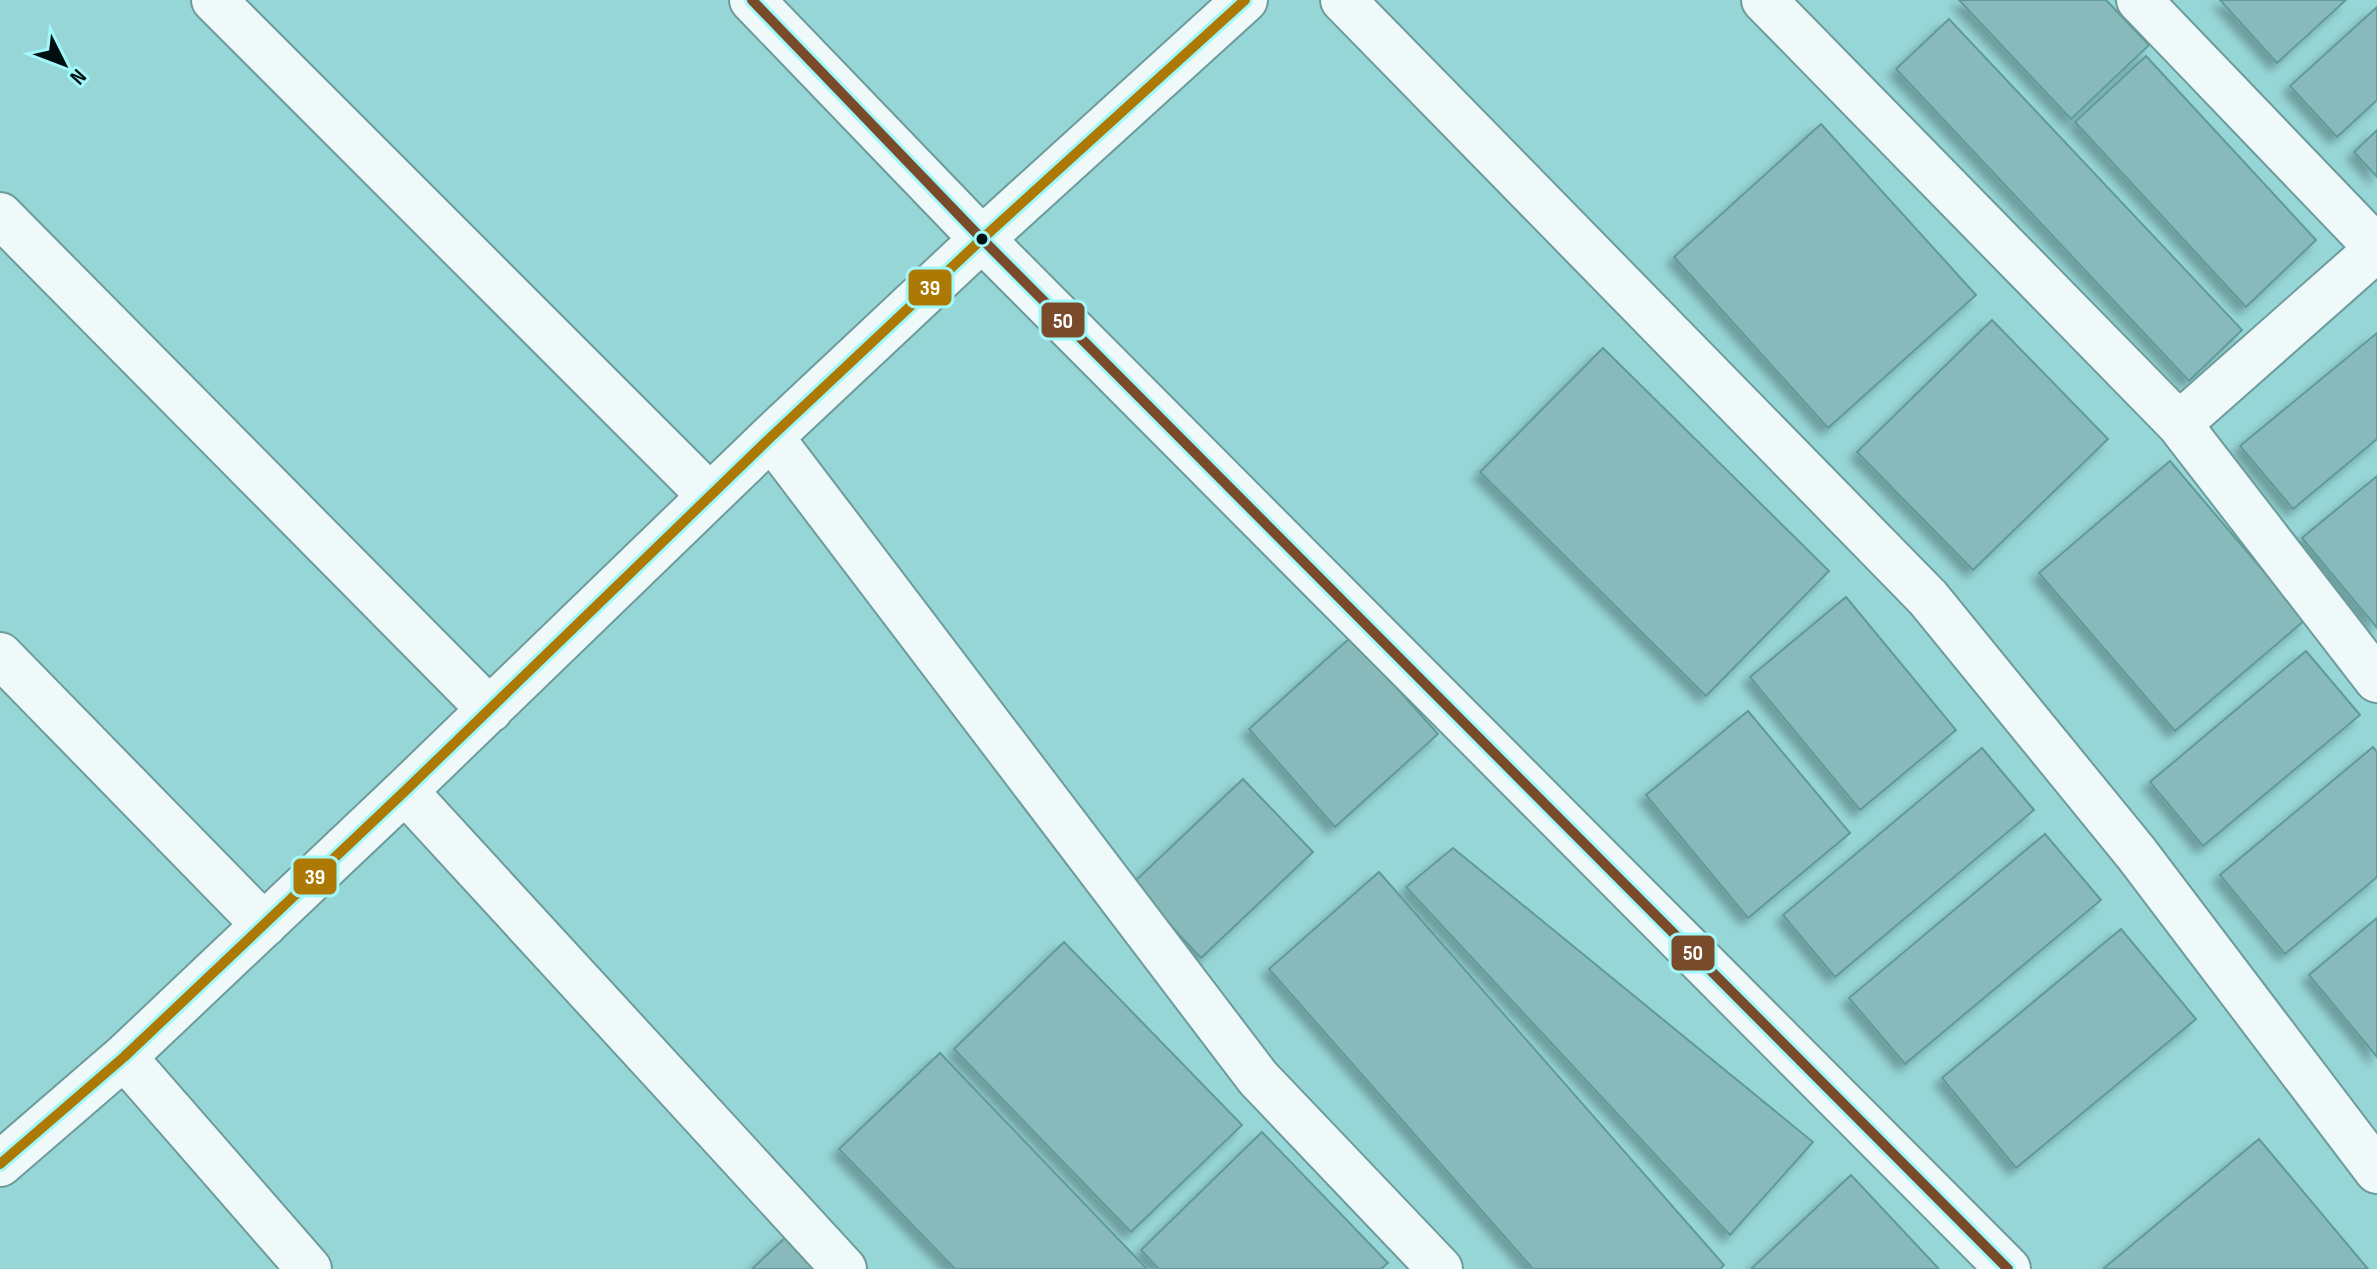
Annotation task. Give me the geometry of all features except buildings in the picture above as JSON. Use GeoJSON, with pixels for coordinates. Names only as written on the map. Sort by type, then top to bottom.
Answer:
{"type":"FeatureCollection","features":[{"type":"Feature","properties":{"kind":"street"},"geometry":{"type":"LineString","coordinates":[[214,0],[710,496]]}},
{"type":"Feature","properties":{"kind":"street"},"geometry":{"type":"LineString","coordinates":[[752,0],[982,239],[2008,1269]]}},
{"type":"Feature","properties":{"kind":"street"},"geometry":{"type":"LineString","coordinates":[[0,1164],[124,1057],[490,710],[771,437],[982,239],[1245,0]]}},
{"type":"Feature","properties":{"kind":"street"},"geometry":{"type":"LineString","coordinates":[[1343,0],[1928,598],[2136,853],[2377,1171]]}},
{"type":"Feature","properties":{"kind":"street"},"geometry":{"type":"LineString","coordinates":[[1764,0],[2179,424],[2377,680]]}},
{"type":"Feature","properties":{"kind":"street"},"geometry":{"type":"LineString","coordinates":[[2139,0],[2377,248],[2179,424]]}},
{"type":"Feature","properties":{"kind":"street"},"geometry":{"type":"LineString","coordinates":[[0,215],[490,710]]}},
{"type":"Feature","properties":{"kind":"street"},"geometry":{"type":"LineString","coordinates":[[771,437],[1258,1078],[1440,1269]]}},
{"type":"Feature","properties":{"kind":"street"},"geometry":{"type":"LineString","coordinates":[[0,655],[264,925]]}},
{"type":"Feature","properties":{"kind":"street"},"geometry":{"type":"LineString","coordinates":[[405,791],[844,1269]]}},
{"type":"Feature","properties":{"kind":"street"},"geometry":{"type":"LineString","coordinates":[[124,1057],[309,1269]]}},
{"type":"Feature","properties":{"kind":"transit line","name":"50"},"geometry":{"type":"LineString","coordinates":[[752,0],[982,239],[2008,1269]]}},
{"type":"Feature","properties":{"kind":"transit line","name":"39"},"geometry":{"type":"LineString","coordinates":[[0,1164],[124,1057],[771,437],[982,239],[1245,0]]}}]}
